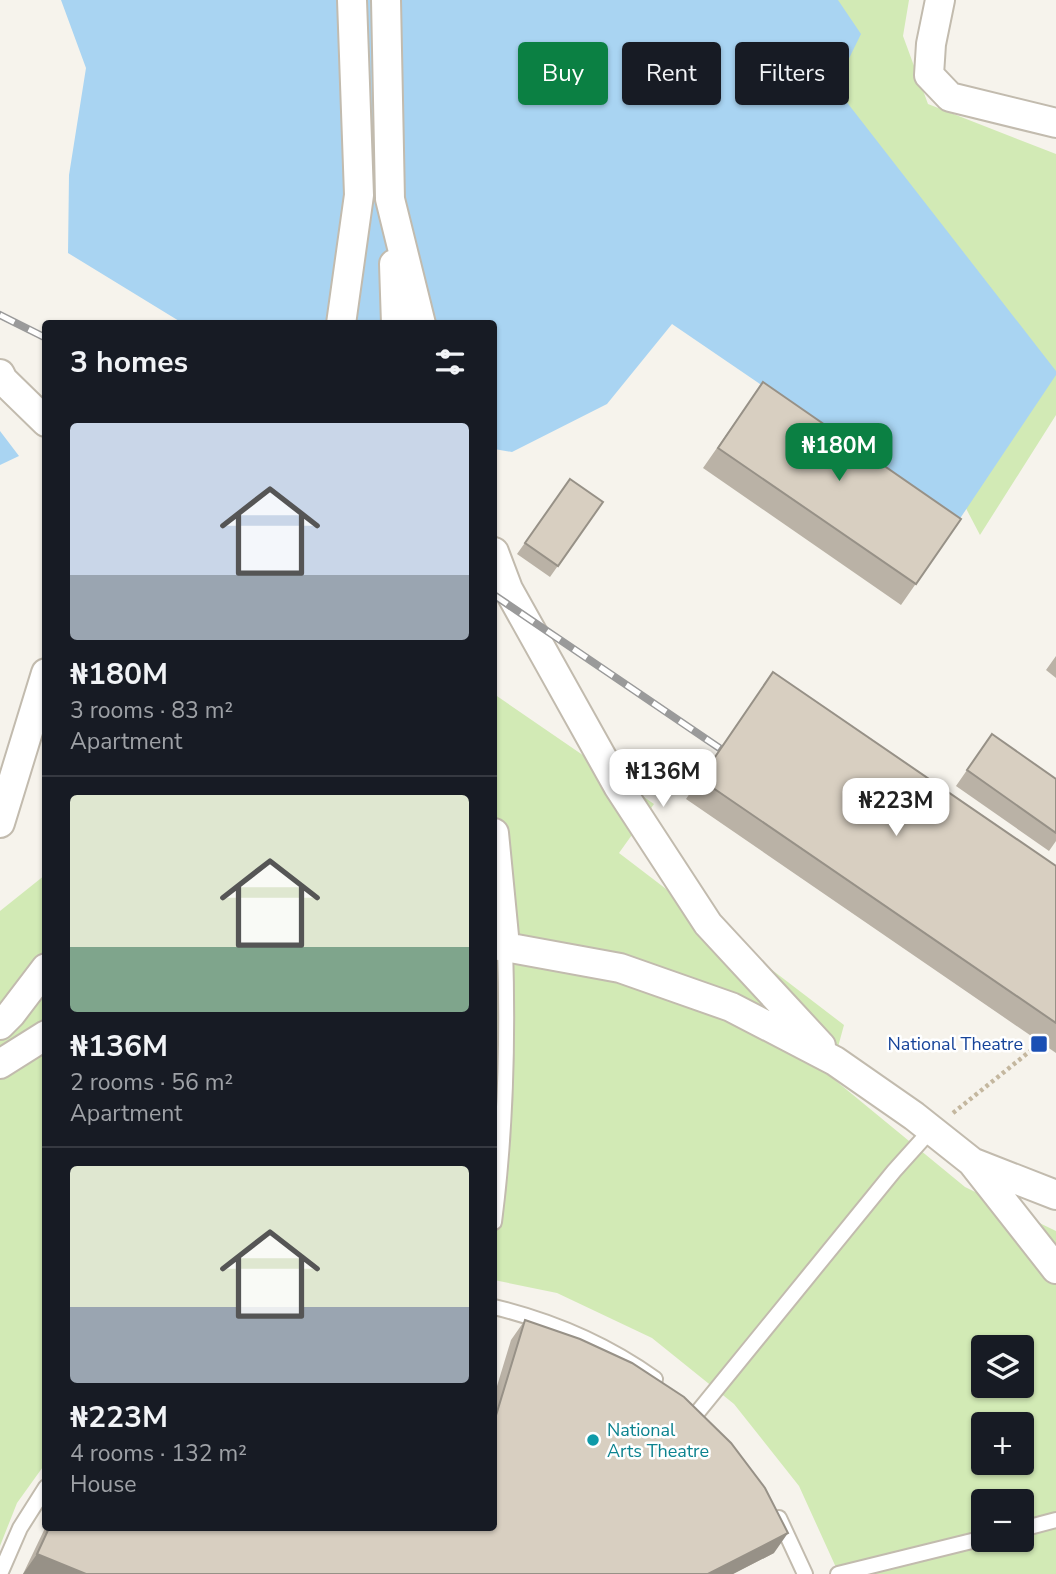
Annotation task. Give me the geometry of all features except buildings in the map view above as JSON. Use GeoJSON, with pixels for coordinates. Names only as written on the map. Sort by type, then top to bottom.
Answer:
{"type":"FeatureCollection","features":[{"type":"Feature","properties":{"kind":"street"},"geometry":{"type":"LineString","coordinates":[[352,0],[359,195],[356,320]]}},
{"type":"Feature","properties":{"kind":"street"},"geometry":{"type":"LineString","coordinates":[[386,0],[396,320]]}},
{"type":"Feature","properties":{"kind":"street"},"geometry":{"type":"LineString","coordinates":[[940,0],[931,44],[929,75],[950,97],[1056,123]]}},
{"type":"Feature","properties":{"kind":"street"},"geometry":{"type":"LineString","coordinates":[[342,320],[359,195]]}},
{"type":"Feature","properties":{"kind":"street"},"geometry":{"type":"LineString","coordinates":[[390,199],[421,320]]}},
{"type":"Feature","properties":{"kind":"street"},"geometry":{"type":"LineString","coordinates":[[0,374],[42,418]]}},
{"type":"Feature","properties":{"kind":"street"},"geometry":{"type":"LineString","coordinates":[[497,560],[508,589],[618,786],[708,924],[835,1061]]}},
{"type":"Feature","properties":{"kind":"street"},"geometry":{"type":"LineString","coordinates":[[0,823],[42,686]]}},
{"type":"Feature","properties":{"kind":"street"},"geometry":{"type":"LineString","coordinates":[[497,901],[499,946],[620,968],[731,1007],[835,1061],[914,1116],[930,1132],[971,1162],[1056,1195]]}},
{"type":"Feature","properties":{"kind":"street"},"geometry":{"type":"LineString","coordinates":[[0,1024],[42,973]]}},
{"type":"Feature","properties":{"kind":"street"},"geometry":{"type":"LineString","coordinates":[[0,1063],[42,1037]]}},
{"type":"Feature","properties":{"kind":"street"},"geometry":{"type":"LineString","coordinates":[[971,1162],[1056,1269]]}},
{"type":"Feature","properties":{"kind":"lane"},"geometry":{"type":"LineString","coordinates":[[497,1199],[503,1154],[508,1029],[499,946]]}},
{"type":"Feature","properties":{"kind":"lane"},"geometry":{"type":"LineString","coordinates":[[697,1413],[894,1171],[930,1132]]}},
{"type":"Feature","properties":{"kind":"lane"},"geometry":{"type":"LineString","coordinates":[[497,1308],[561,1327],[598,1343],[633,1363],[666,1387]]}},
{"type":"Feature","properties":{"kind":"lane"},"geometry":{"type":"LineString","coordinates":[[1,1574],[20,1528],[42,1493]]}},
{"type":"Feature","properties":{"kind":"lane"},"geometry":{"type":"LineString","coordinates":[[774,1508],[805,1574]]}},
{"type":"Feature","properties":{"kind":"lane"},"geometry":{"type":"LineString","coordinates":[[1034,1526],[1056,1520]]}},
{"type":"Feature","properties":{"kind":"lane"},"geometry":{"type":"LineString","coordinates":[[838,1574],[971,1541]]}},
{"type":"Feature","properties":{"kind":"path"},"geometry":{"type":"LineString","coordinates":[[930,1132],[1039,1044]]}},
{"type":"Feature","properties":{"kind":"green space"},"geometry":{"type":"Polygon","coordinates":[[[699,0],[909,0],[903,36],[928,104],[1056,154],[1056,415],[980,535],[754,105],[849,105],[849,42],[735,42],[735,69],[699,0]]]}},
{"type":"Feature","properties":{"kind":"green space"},"geometry":{"type":"Polygon","coordinates":[[[497,696],[654,804],[619,853],[844,1025],[830,1076],[965,1187],[1056,1231],[1056,1574],[839,1574],[799,1486],[734,1404],[652,1338],[557,1293],[497,1281],[497,696]]]}},
{"type":"Feature","properties":{"kind":"green space"},"geometry":{"type":"Polygon","coordinates":[[[42,877],[42,1468],[17,1503],[0,1546],[0,911],[42,877]]]}},
{"type":"Feature","properties":{"kind":"water"},"geometry":{"type":"Polygon","coordinates":[[[61,0],[838,0],[861,34],[849,58],[849,42],[735,42],[735,105],[849,105],[1056,371],[1056,375],[959,520],[672,324],[607,404],[512,452],[497,450],[497,320],[177,320],[68,253],[69,175],[86,68],[61,0]]]}},
{"type":"Feature","properties":{"kind":"water"},"geometry":{"type":"Polygon","coordinates":[[[0,431],[19,456],[0,465],[0,431]]]}},
{"type":"Feature","properties":{"kind":"railway"},"geometry":{"type":"LineString","coordinates":[[0,315],[42,336]]}},
{"type":"Feature","properties":{"kind":"railway"},"geometry":{"type":"LineString","coordinates":[[497,597],[737,760]]}},
{"type":"Feature","properties":{"kind":"place","name":"National Theatre"},"geometry":{"type":"Point","coordinates":[1039,1044]}},
{"type":"Feature","properties":{"kind":"place","name":"National Arts Theatre"},"geometry":{"type":"Point","coordinates":[593,1440]}}]}
